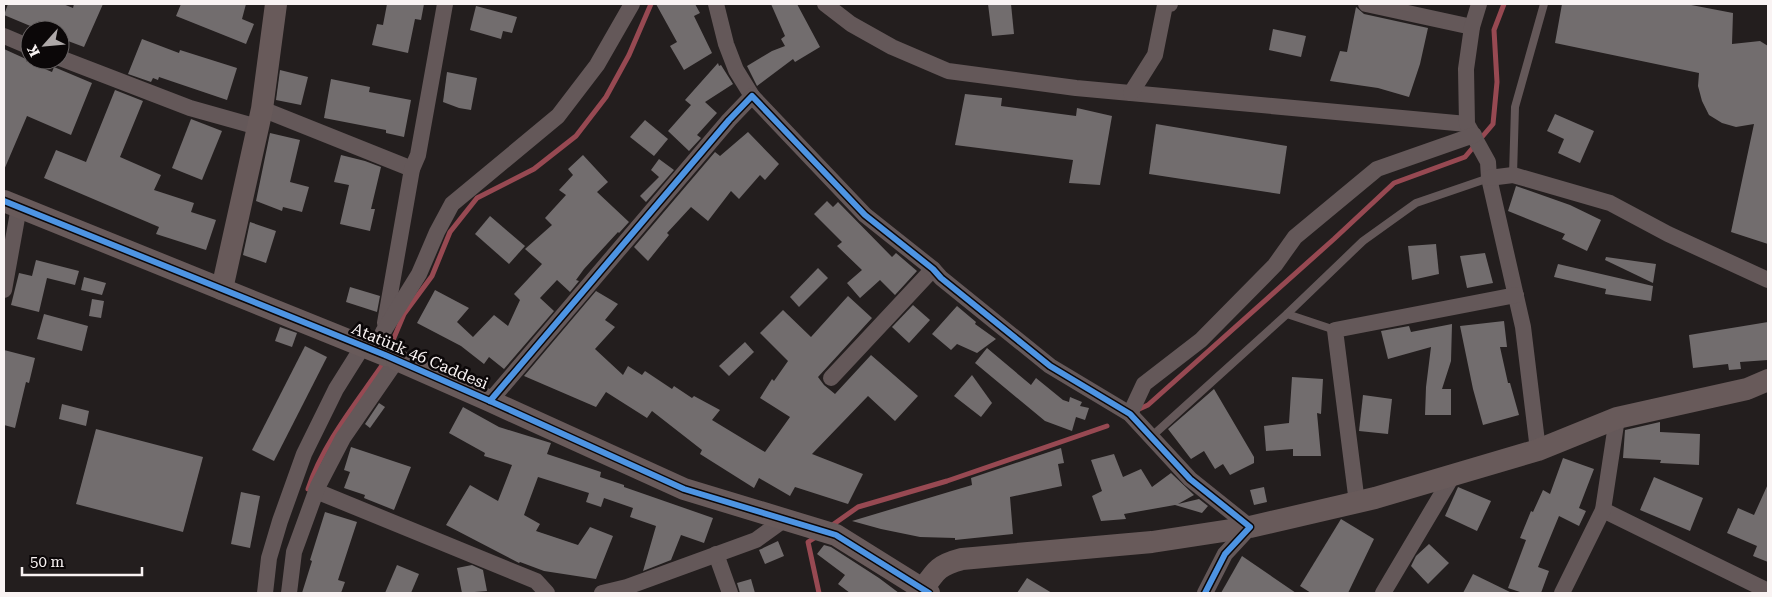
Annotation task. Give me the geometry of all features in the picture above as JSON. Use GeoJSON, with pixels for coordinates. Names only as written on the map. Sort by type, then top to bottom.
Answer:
{"type":"FeatureCollection","features":[{"type":"Feature","properties":{"kind":"street"},"geometry":{"type":"LineString","coordinates":[[222,289],[260,118],[276,4]]}},
{"type":"Feature","properties":{"kind":"street"},"geometry":{"type":"LineString","coordinates":[[265,593],[269,558],[304,454],[336,389],[380,349],[412,169],[418,155],[445,4]]}},
{"type":"Feature","properties":{"kind":"street"},"geometry":{"type":"LineString","coordinates":[[289,593],[294,552],[316,491],[343,438],[380,349],[419,274],[437,232],[452,204],[558,116],[597,65],[632,4]]}},
{"type":"Feature","properties":{"kind":"street"},"geometry":{"type":"LineString","coordinates":[[716,4],[732,61],[752,96],[865,215],[1050,366],[1130,414],[1190,479],[1250,527]]}},
{"type":"Feature","properties":{"kind":"street"},"geometry":{"type":"LineString","coordinates":[[825,4],[851,24],[892,47],[948,71],[1474,136]]}},
{"type":"Feature","properties":{"kind":"street"},"geometry":{"type":"LineString","coordinates":[[1131,93],[1155,55],[1165,5],[1170,4]]}},
{"type":"Feature","properties":{"kind":"street"},"geometry":{"type":"LineString","coordinates":[[1366,4],[1472,27]]}},
{"type":"Feature","properties":{"kind":"street"},"geometry":{"type":"LineString","coordinates":[[1479,4],[1472,27],[1466,70],[1474,136],[1488,162],[1489,178],[1523,327],[1538,450]]}},
{"type":"Feature","properties":{"kind":"street"},"geometry":{"type":"LineString","coordinates":[[4,36],[20,43]]}},
{"type":"Feature","properties":{"kind":"street"},"geometry":{"type":"LineString","coordinates":[[70,62],[190,108],[260,118],[412,169]]}},
{"type":"Feature","properties":{"kind":"street"},"geometry":{"type":"LineString","coordinates":[[490,400],[722,127],[752,96]]}},
{"type":"Feature","properties":{"kind":"street"},"geometry":{"type":"LineString","coordinates":[[1130,414],[1144,384],[1201,340],[1275,265],[1296,237],[1377,169],[1474,136]]}},
{"type":"Feature","properties":{"kind":"street"},"geometry":{"type":"LineString","coordinates":[[1489,178],[1513,175],[1610,203],[1668,234],[1768,280]]}},
{"type":"Feature","properties":{"kind":"street"},"geometry":{"type":"LineString","coordinates":[[4,290],[11,204]]}},
{"type":"Feature","properties":{"kind":"street","name":"Atatürk 46 Caddesi"},"geometry":{"type":"LineString","coordinates":[[11,204],[222,289],[380,349],[684,489],[824,531],[926,591]]}},
{"type":"Feature","properties":{"kind":"street"},"geometry":{"type":"LineString","coordinates":[[830,378],[933,269]]}},
{"type":"Feature","properties":{"kind":"street"},"geometry":{"type":"LineString","coordinates":[[1357,503],[1335,330],[1516,295]]}},
{"type":"Feature","properties":{"kind":"street"},"geometry":{"type":"LineString","coordinates":[[926,591],[933,573],[946,563],[962,559],[1152,542],[1250,527],[1357,503],[1538,450],[1617,418],[1747,389],[1768,380]]}},
{"type":"Feature","properties":{"kind":"street"},"geometry":{"type":"LineString","coordinates":[[1562,593],[1603,510],[1617,418]]}},
{"type":"Feature","properties":{"kind":"street"},"geometry":{"type":"LineString","coordinates":[[1383,593],[1453,475]]}},
{"type":"Feature","properties":{"kind":"street"},"geometry":{"type":"LineString","coordinates":[[316,491],[536,581],[547,593]]}},
{"type":"Feature","properties":{"kind":"street"},"geometry":{"type":"LineString","coordinates":[[1603,510],[1768,591]]}},
{"type":"Feature","properties":{"kind":"street"},"geometry":{"type":"LineString","coordinates":[[602,593],[629,590],[716,554],[756,540],[785,519]]}},
{"type":"Feature","properties":{"kind":"street"},"geometry":{"type":"LineString","coordinates":[[1205,593],[1225,554],[1250,527]]}},
{"type":"Feature","properties":{"kind":"street"},"geometry":{"type":"LineString","coordinates":[[716,554],[730,593]]}},
{"type":"Feature","properties":{"kind":"lane"},"geometry":{"type":"LineString","coordinates":[[1513,175],[1516,107],[1544,4]]}},
{"type":"Feature","properties":{"kind":"lane"},"geometry":{"type":"LineString","coordinates":[[1150,437],[1287,314],[1363,241],[1416,203],[1489,178]]}},
{"type":"Feature","properties":{"kind":"lane"},"geometry":{"type":"LineString","coordinates":[[1287,314],[1335,330]]}},
{"type":"Feature","properties":{"kind":"building"},"geometry":{"type":"Polygon","coordinates":[[[8,4],[63,4],[73,8],[74,4],[103,4],[84,47],[70,42],[70,20],[20,20],[20,22],[4,15],[8,4]]]}},
{"type":"Feature","properties":{"kind":"building"},"geometry":{"type":"Polygon","coordinates":[[[181,4],[246,4],[242,19],[254,24],[246,44],[176,16],[181,4]]]}},
{"type":"Feature","properties":{"kind":"building"},"geometry":{"type":"Polygon","coordinates":[[[387,4],[424,4],[421,20],[415,19],[408,53],[372,45],[377,24],[383,25],[387,4]]]}},
{"type":"Feature","properties":{"kind":"building"},"geometry":{"type":"Polygon","coordinates":[[[656,4],[695,4],[700,13],[694,16],[712,53],[684,70],[670,46],[677,42],[656,4]]]}},
{"type":"Feature","properties":{"kind":"building"},"geometry":{"type":"Polygon","coordinates":[[[771,4],[797,4],[820,47],[795,62],[793,59],[757,86],[747,66],[772,51],[785,46],[781,39],[785,36],[771,4]]]}},
{"type":"Feature","properties":{"kind":"building"},"geometry":{"type":"Polygon","coordinates":[[[988,4],[1011,4],[1014,34],[992,36],[988,4]]]}},
{"type":"Feature","properties":{"kind":"building"},"geometry":{"type":"Polygon","coordinates":[[[1562,4],[1686,4],[1733,13],[1732,44],[1760,41],[1768,46],[1768,244],[1731,232],[1754,124],[1736,127],[1722,123],[1709,115],[1702,101],[1698,86],[1699,73],[1555,43],[1562,4]]]}},
{"type":"Feature","properties":{"kind":"building"},"geometry":{"type":"Polygon","coordinates":[[[476,6],[517,17],[512,33],[503,31],[501,39],[470,30],[476,6]]]}},
{"type":"Feature","properties":{"kind":"building"},"geometry":{"type":"Polygon","coordinates":[[[1356,7],[1364,14],[1428,28],[1420,64],[1409,97],[1378,88],[1330,81],[1340,51],[1347,52],[1356,7]]]}},
{"type":"Feature","properties":{"kind":"building"},"geometry":{"type":"Polygon","coordinates":[[[1273,29],[1306,36],[1301,57],[1269,50],[1273,29]]]}},
{"type":"Feature","properties":{"kind":"building"},"geometry":{"type":"Polygon","coordinates":[[[142,39],[179,53],[180,50],[237,68],[227,100],[159,77],[158,80],[153,78],[151,82],[128,74],[142,39]]]}},
{"type":"Feature","properties":{"kind":"building"},"geometry":{"type":"Polygon","coordinates":[[[4,49],[20,56],[20,70],[47,70],[52,72],[53,70],[61,70],[92,83],[71,135],[27,116],[4,170],[4,49]]]}},
{"type":"Feature","properties":{"kind":"building"},"geometry":{"type":"Polygon","coordinates":[[[718,63],[733,84],[705,102],[717,113],[697,135],[701,138],[689,151],[668,131],[691,105],[685,100],[718,63]]]}},
{"type":"Feature","properties":{"kind":"building"},"geometry":{"type":"Polygon","coordinates":[[[280,70],[308,77],[301,105],[276,100],[280,70]]]}},
{"type":"Feature","properties":{"kind":"building"},"geometry":{"type":"Polygon","coordinates":[[[447,72],[477,78],[471,110],[443,102],[447,72]]]}},
{"type":"Feature","properties":{"kind":"building"},"geometry":{"type":"Polygon","coordinates":[[[331,79],[370,87],[369,92],[411,100],[404,137],[386,133],[386,130],[324,118],[331,79]]]}},
{"type":"Feature","properties":{"kind":"building"},"geometry":{"type":"Polygon","coordinates":[[[115,90],[143,101],[120,157],[161,175],[154,190],[194,203],[191,212],[216,220],[206,250],[156,234],[159,227],[44,178],[56,150],[86,162],[115,90]]]}},
{"type":"Feature","properties":{"kind":"building"},"geometry":{"type":"Polygon","coordinates":[[[965,94],[1002,98],[1001,106],[1076,116],[1077,108],[1112,116],[1100,185],[1069,183],[1073,160],[955,145],[965,94]]]}},
{"type":"Feature","properties":{"kind":"building"},"geometry":{"type":"Polygon","coordinates":[[[1555,114],[1594,131],[1580,163],[1558,153],[1564,139],[1547,131],[1555,114]]]}},
{"type":"Feature","properties":{"kind":"building"},"geometry":{"type":"Polygon","coordinates":[[[191,119],[222,131],[202,180],[172,168],[191,119]]]}},
{"type":"Feature","properties":{"kind":"building"},"geometry":{"type":"Polygon","coordinates":[[[645,120],[668,139],[654,156],[630,137],[645,120]]]}},
{"type":"Feature","properties":{"kind":"building"},"geometry":{"type":"Polygon","coordinates":[[[1156,124],[1287,146],[1280,194],[1149,174],[1156,124]]]}},
{"type":"Feature","properties":{"kind":"building"},"geometry":{"type":"Polygon","coordinates":[[[748,132],[779,164],[765,180],[760,175],[739,199],[731,191],[708,221],[691,207],[667,233],[669,235],[648,261],[634,247],[715,152],[720,156],[748,132]]]}},
{"type":"Feature","properties":{"kind":"building"},"geometry":{"type":"Polygon","coordinates":[[[270,133],[300,140],[290,182],[309,187],[302,212],[283,207],[282,211],[256,201],[270,133]]]}},
{"type":"Feature","properties":{"kind":"building"},"geometry":{"type":"Polygon","coordinates":[[[341,155],[381,167],[371,209],[375,209],[370,231],[340,224],[349,185],[334,182],[341,155]]]}},
{"type":"Feature","properties":{"kind":"building"},"geometry":{"type":"Polygon","coordinates":[[[583,155],[608,182],[597,192],[629,222],[584,269],[576,280],[579,281],[570,292],[557,280],[540,298],[554,311],[504,369],[489,357],[484,364],[461,346],[417,323],[435,290],[469,308],[457,322],[473,337],[494,315],[508,326],[520,300],[514,294],[542,264],[525,249],[552,225],[545,218],[566,195],[559,190],[573,175],[568,169],[583,155]]]}},
{"type":"Feature","properties":{"kind":"building"},"geometry":{"type":"Polygon","coordinates":[[[659,159],[674,170],[646,202],[640,196],[659,177],[651,170],[659,159]]]}},
{"type":"Feature","properties":{"kind":"building"},"geometry":{"type":"Polygon","coordinates":[[[1516,186],[1570,205],[1601,220],[1587,251],[1562,239],[1565,234],[1508,211],[1516,186]]]}},
{"type":"Feature","properties":{"kind":"building"},"geometry":{"type":"Polygon","coordinates":[[[827,201],[833,207],[838,202],[892,257],[896,253],[917,271],[895,295],[880,280],[860,298],[847,283],[862,270],[837,246],[842,242],[814,214],[827,201]]]}},
{"type":"Feature","properties":{"kind":"building"},"geometry":{"type":"Polygon","coordinates":[[[490,216],[525,246],[509,264],[475,234],[490,216]]]}},
{"type":"Feature","properties":{"kind":"building"},"geometry":{"type":"Polygon","coordinates":[[[250,222],[276,231],[266,263],[243,255],[250,222]]]}},
{"type":"Feature","properties":{"kind":"building"},"geometry":{"type":"Polygon","coordinates":[[[1436,244],[1439,274],[1412,280],[1408,246],[1436,244]]]}},
{"type":"Feature","properties":{"kind":"building"},"geometry":{"type":"Polygon","coordinates":[[[1485,253],[1493,283],[1467,288],[1460,256],[1485,253]]]}},
{"type":"Feature","properties":{"kind":"building"},"geometry":{"type":"Polygon","coordinates":[[[1606,257],[1656,264],[1653,283],[1605,260],[1606,257]]]}},
{"type":"Feature","properties":{"kind":"building"},"geometry":{"type":"Polygon","coordinates":[[[36,260],[79,271],[75,285],[47,278],[39,312],[11,305],[19,273],[32,276],[36,260]]]}},
{"type":"Feature","properties":{"kind":"building"},"geometry":{"type":"Polygon","coordinates":[[[1558,264],[1653,286],[1651,301],[1605,294],[1606,289],[1554,277],[1558,264]]]}},
{"type":"Feature","properties":{"kind":"building"},"geometry":{"type":"Polygon","coordinates":[[[818,268],[828,278],[799,307],[790,297],[818,268]]]}},
{"type":"Feature","properties":{"kind":"building"},"geometry":{"type":"Polygon","coordinates":[[[84,277],[106,283],[102,295],[81,290],[84,277]]]}},
{"type":"Feature","properties":{"kind":"building"},"geometry":{"type":"Polygon","coordinates":[[[350,287],[380,296],[377,312],[346,302],[350,287]]]}},
{"type":"Feature","properties":{"kind":"building"},"geometry":{"type":"Polygon","coordinates":[[[596,291],[618,304],[605,320],[615,327],[595,349],[623,375],[628,366],[642,375],[645,371],[672,389],[674,386],[692,398],[694,396],[720,410],[712,420],[765,452],[790,417],[760,398],[772,379],[774,381],[788,361],[760,333],[783,310],[811,337],[848,296],[872,318],[818,377],[835,394],[871,355],[918,396],[895,421],[868,396],[812,454],[863,474],[848,504],[795,487],[790,496],[759,478],[754,488],[700,454],[702,450],[652,411],[647,418],[606,392],[596,407],[524,376],[596,291]]]}},
{"type":"Feature","properties":{"kind":"building"},"geometry":{"type":"Polygon","coordinates":[[[92,299],[104,301],[101,318],[89,316],[92,299]]]}},
{"type":"Feature","properties":{"kind":"building"},"geometry":{"type":"Polygon","coordinates":[[[913,305],[930,320],[909,343],[892,327],[913,305]]]}},
{"type":"Feature","properties":{"kind":"building"},"geometry":{"type":"Polygon","coordinates":[[[957,306],[976,322],[975,324],[996,339],[977,353],[957,344],[951,350],[932,334],[957,306]]]}},
{"type":"Feature","properties":{"kind":"building"},"geometry":{"type":"Polygon","coordinates":[[[44,314],[88,326],[82,351],[37,339],[44,314]]]}},
{"type":"Feature","properties":{"kind":"building"},"geometry":{"type":"Polygon","coordinates":[[[1504,321],[1507,347],[1500,347],[1508,383],[1510,383],[1519,415],[1483,425],[1473,389],[1460,326],[1504,321]]]}},
{"type":"Feature","properties":{"kind":"building"},"geometry":{"type":"Polygon","coordinates":[[[1768,322],[1768,360],[1740,362],[1741,369],[1729,370],[1728,364],[1693,368],[1689,335],[1768,322]]]}},
{"type":"Feature","properties":{"kind":"building"},"geometry":{"type":"Polygon","coordinates":[[[1452,324],[1451,361],[1442,389],[1451,389],[1451,415],[1425,415],[1431,347],[1388,359],[1381,331],[1409,326],[1411,332],[1452,324]]]}},
{"type":"Feature","properties":{"kind":"building"},"geometry":{"type":"Polygon","coordinates":[[[280,327],[297,333],[292,347],[275,341],[280,327]]]}},
{"type":"Feature","properties":{"kind":"building"},"geometry":{"type":"Polygon","coordinates":[[[745,342],[754,352],[729,376],[719,366],[745,342]]]}},
{"type":"Feature","properties":{"kind":"building"},"geometry":{"type":"Polygon","coordinates":[[[305,346],[327,357],[274,461],[252,450],[305,346]]]}},
{"type":"Feature","properties":{"kind":"building"},"geometry":{"type":"Polygon","coordinates":[[[987,348],[1031,385],[1036,378],[1063,400],[1069,402],[1070,397],[1082,402],[1080,406],[1089,408],[1085,420],[1076,417],[1072,431],[1045,421],[975,363],[987,348]]]}},
{"type":"Feature","properties":{"kind":"building"},"geometry":{"type":"Polygon","coordinates":[[[4,350],[35,358],[29,383],[26,382],[15,428],[4,425],[4,350]]]}},
{"type":"Feature","properties":{"kind":"building"},"geometry":{"type":"Polygon","coordinates":[[[972,375],[992,403],[981,417],[954,396],[972,375]]]}},
{"type":"Feature","properties":{"kind":"building"},"geometry":{"type":"Polygon","coordinates":[[[1292,377],[1323,379],[1321,414],[1317,413],[1321,456],[1293,456],[1293,449],[1266,451],[1264,426],[1289,423],[1292,377]]]}},
{"type":"Feature","properties":{"kind":"building"},"geometry":{"type":"Polygon","coordinates":[[[1214,389],[1254,457],[1254,463],[1230,475],[1223,464],[1215,469],[1204,451],[1191,459],[1168,429],[1214,389]]]}},
{"type":"Feature","properties":{"kind":"building"},"geometry":{"type":"Polygon","coordinates":[[[1363,395],[1392,399],[1388,434],[1359,431],[1363,395]]]}},
{"type":"Feature","properties":{"kind":"building"},"geometry":{"type":"Polygon","coordinates":[[[379,403],[385,407],[370,428],[365,424],[379,403]]]}},
{"type":"Feature","properties":{"kind":"building"},"geometry":{"type":"Polygon","coordinates":[[[62,404],[89,411],[86,426],[59,419],[62,404]]]}},
{"type":"Feature","properties":{"kind":"building"},"geometry":{"type":"Polygon","coordinates":[[[463,407],[499,427],[551,443],[547,454],[601,472],[600,477],[624,485],[624,487],[713,518],[704,543],[681,535],[671,560],[643,571],[656,526],[630,517],[633,508],[604,498],[601,507],[586,502],[589,493],[538,477],[524,515],[540,524],[536,531],[578,545],[590,527],[613,536],[596,579],[544,571],[519,563],[446,525],[470,485],[498,501],[512,465],[484,456],[485,453],[449,433],[463,407]]]}},
{"type":"Feature","properties":{"kind":"building"},"geometry":{"type":"Polygon","coordinates":[[[1660,422],[1660,432],[1700,434],[1699,465],[1660,463],[1661,460],[1623,458],[1625,430],[1660,422]]]}},
{"type":"Feature","properties":{"kind":"building"},"geometry":{"type":"Polygon","coordinates":[[[96,429],[203,457],[183,532],[76,504],[96,429]]]}},
{"type":"Feature","properties":{"kind":"building"},"geometry":{"type":"Polygon","coordinates":[[[351,447],[411,467],[394,510],[364,498],[365,495],[344,488],[350,472],[344,470],[351,447]]]}},
{"type":"Feature","properties":{"kind":"building"},"geometry":{"type":"Polygon","coordinates":[[[1061,448],[1064,463],[1058,464],[1062,486],[1010,497],[1013,534],[955,540],[955,538],[920,537],[852,521],[972,485],[971,478],[1061,448]]]}},
{"type":"Feature","properties":{"kind":"building"},"geometry":{"type":"Polygon","coordinates":[[[1114,454],[1123,477],[1141,469],[1152,487],[1171,473],[1194,495],[1178,504],[1199,499],[1208,506],[1202,513],[1175,505],[1124,514],[1126,519],[1101,521],[1092,496],[1102,491],[1091,460],[1114,454]]]}},
{"type":"Feature","properties":{"kind":"building"},"geometry":{"type":"Polygon","coordinates":[[[1563,458],[1594,469],[1579,508],[1586,511],[1579,526],[1559,516],[1538,567],[1549,571],[1541,593],[1523,593],[1508,588],[1526,540],[1520,538],[1531,511],[1533,512],[1543,490],[1550,494],[1563,458]]]}},
{"type":"Feature","properties":{"kind":"building"},"geometry":{"type":"Polygon","coordinates":[[[1654,477],[1703,498],[1690,531],[1640,510],[1654,477]]]}},
{"type":"Feature","properties":{"kind":"building"},"geometry":{"type":"Polygon","coordinates":[[[1768,484],[1768,562],[1753,556],[1757,546],[1727,533],[1738,508],[1754,515],[1768,484]]]}},
{"type":"Feature","properties":{"kind":"building"},"geometry":{"type":"Polygon","coordinates":[[[1264,487],[1267,502],[1254,505],[1250,490],[1264,487]]]}},
{"type":"Feature","properties":{"kind":"building"},"geometry":{"type":"Polygon","coordinates":[[[1458,487],[1491,501],[1477,531],[1445,516],[1458,487]]]}},
{"type":"Feature","properties":{"kind":"building"},"geometry":{"type":"Polygon","coordinates":[[[241,492],[260,496],[250,548],[231,544],[241,492]]]}},
{"type":"Feature","properties":{"kind":"building"},"geometry":{"type":"Polygon","coordinates":[[[325,512],[357,522],[338,580],[345,582],[341,593],[302,593],[312,561],[310,560],[325,512]]]}},
{"type":"Feature","properties":{"kind":"building"},"geometry":{"type":"Polygon","coordinates":[[[1341,519],[1374,539],[1348,593],[1311,593],[1300,586],[1341,519]]]}},
{"type":"Feature","properties":{"kind":"building"},"geometry":{"type":"Polygon","coordinates":[[[778,541],[784,556],[765,564],[759,550],[778,541]]]}},
{"type":"Feature","properties":{"kind":"building"},"geometry":{"type":"Polygon","coordinates":[[[1429,544],[1449,563],[1428,584],[1411,566],[1416,556],[1429,544]]]}},
{"type":"Feature","properties":{"kind":"building"},"geometry":{"type":"Polygon","coordinates":[[[824,545],[831,547],[899,593],[850,593],[838,584],[845,575],[817,554],[824,545]]]}},
{"type":"Feature","properties":{"kind":"building"},"geometry":{"type":"Polygon","coordinates":[[[1242,556],[1296,593],[1221,593],[1242,556]]]}},
{"type":"Feature","properties":{"kind":"building"},"geometry":{"type":"Polygon","coordinates":[[[397,565],[419,574],[411,593],[385,593],[397,565]]]}},
{"type":"Feature","properties":{"kind":"building"},"geometry":{"type":"Polygon","coordinates":[[[472,565],[483,570],[487,591],[462,593],[457,568],[472,565]]]}},
{"type":"Feature","properties":{"kind":"building"},"geometry":{"type":"Polygon","coordinates":[[[1473,574],[1512,593],[1463,593],[1473,574]]]}},
{"type":"Feature","properties":{"kind":"building"},"geometry":{"type":"Polygon","coordinates":[[[1027,578],[1052,593],[1017,593],[1027,578]]]}},
{"type":"Feature","properties":{"kind":"building"},"geometry":{"type":"Polygon","coordinates":[[[751,579],[755,593],[740,593],[737,583],[751,579]]]}},
{"type":"Feature","properties":{"kind":"waterway"},"geometry":{"type":"LineString","coordinates":[[388,352],[404,314],[432,276],[450,232],[477,198],[534,169],[576,136],[606,97],[629,55],[651,4]]}},
{"type":"Feature","properties":{"kind":"waterway"},"geometry":{"type":"LineString","coordinates":[[1137,410],[1148,405],[1394,183],[1465,157],[1493,124],[1497,82],[1494,30],[1504,4]]}},
{"type":"Feature","properties":{"kind":"waterway"},"geometry":{"type":"LineString","coordinates":[[308,489],[322,456],[385,359]]}},
{"type":"Feature","properties":{"kind":"waterway"},"geometry":{"type":"LineString","coordinates":[[831,526],[858,507],[947,481],[1107,426]]}},
{"type":"Feature","properties":{"kind":"waterway"},"geometry":{"type":"LineString","coordinates":[[816,537],[808,542],[819,593]]}},
{"type":"Feature","properties":{"kind":"cycle path"},"geometry":{"type":"LineString","coordinates":[[490,401],[729,120],[752,96],[865,215],[1050,366],[1130,414],[1190,479],[1250,527],[1225,554],[1205,593]]}},
{"type":"Feature","properties":{"kind":"cycle path"},"geometry":{"type":"LineString","coordinates":[[4,201],[385,355],[684,489],[836,535],[929,593]]}}]}
